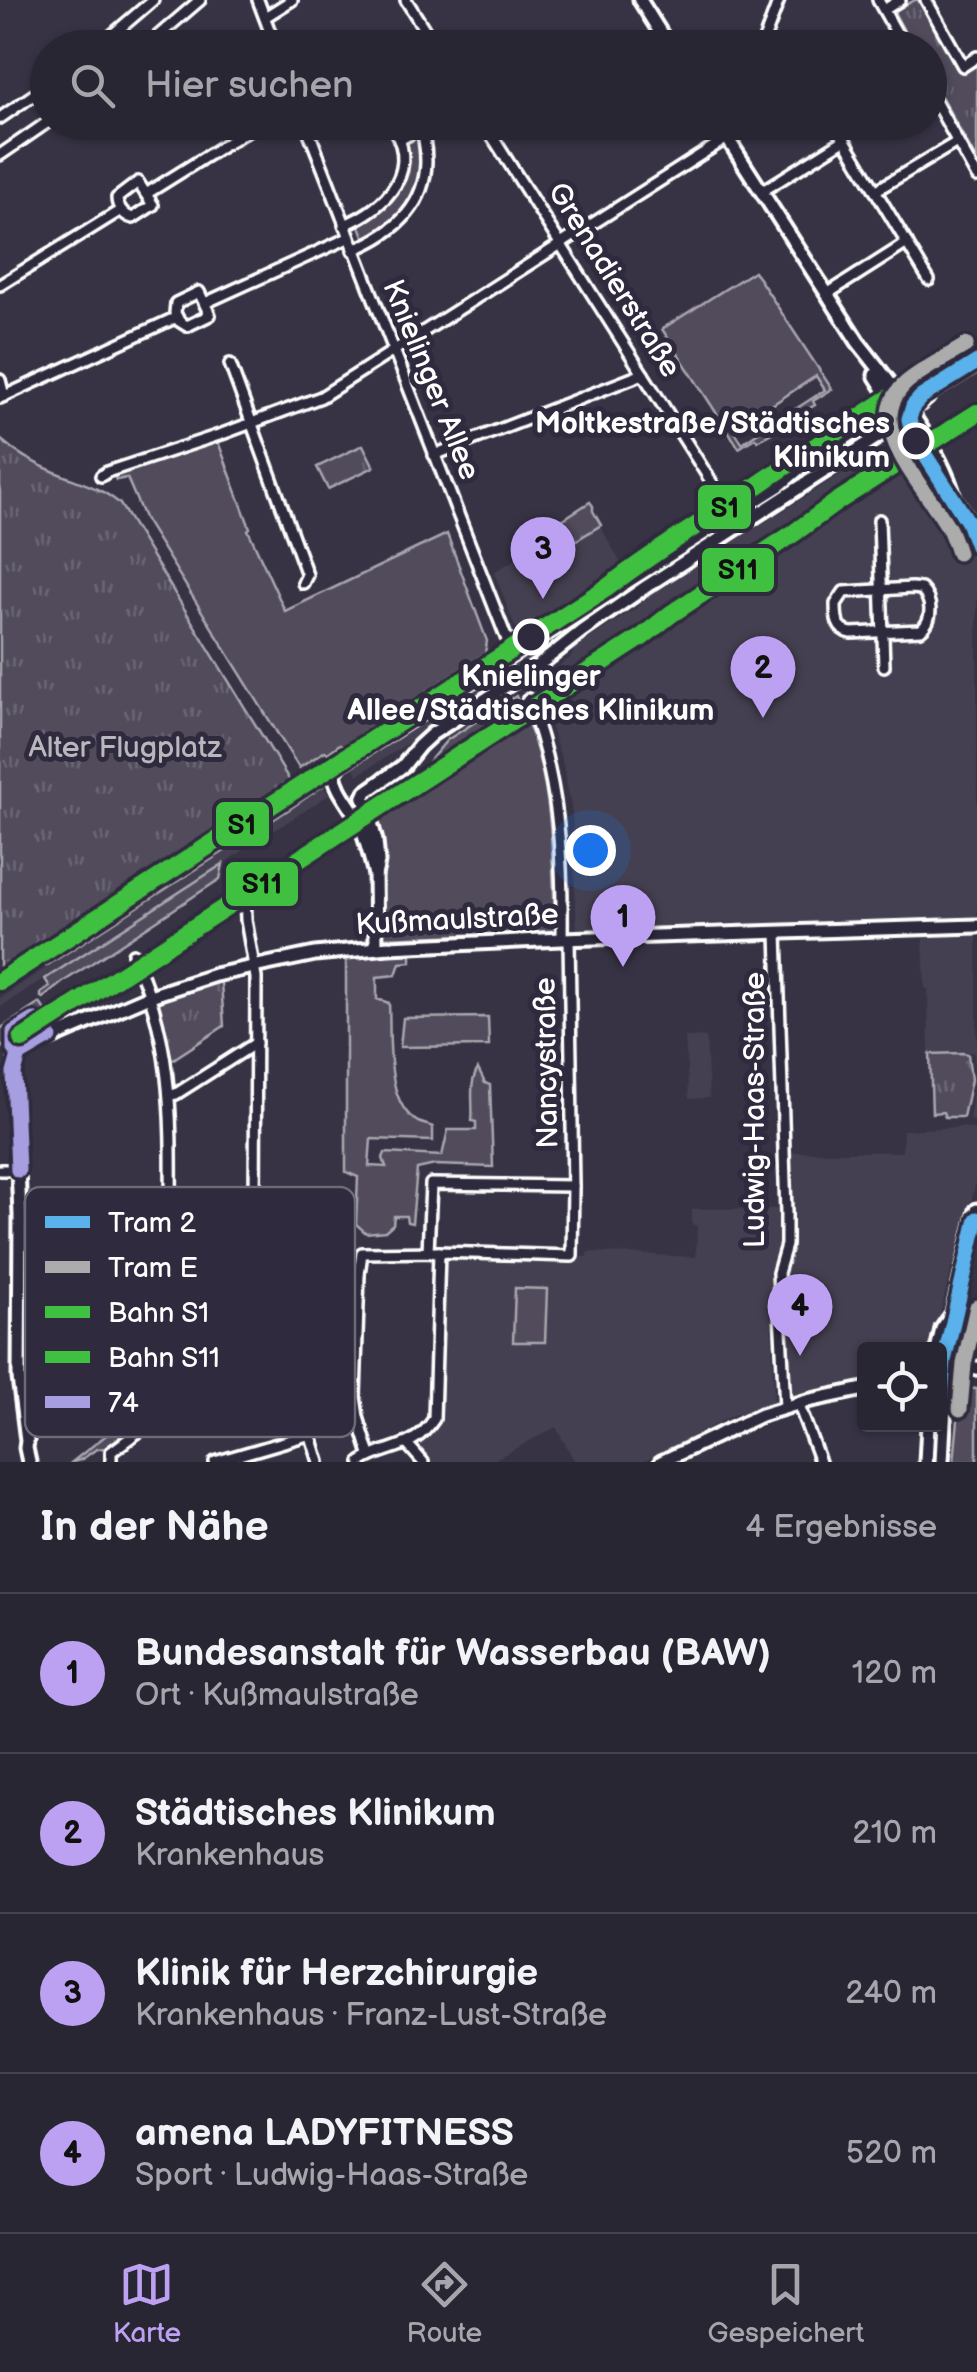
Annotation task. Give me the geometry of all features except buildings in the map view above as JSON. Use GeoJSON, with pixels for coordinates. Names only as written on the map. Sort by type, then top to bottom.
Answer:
{"type":"FeatureCollection","features":[{"type":"Feature","properties":{"kind":"street"},"geometry":{"type":"LineString","coordinates":[[118,30],[153,0]]}},
{"type":"Feature","properties":{"kind":"street"},"geometry":{"type":"LineString","coordinates":[[165,30],[200,0]]}},
{"type":"Feature","properties":{"kind":"street"},"geometry":{"type":"LineString","coordinates":[[258,0],[269,30]]}},
{"type":"Feature","properties":{"kind":"street"},"geometry":{"type":"LineString","coordinates":[[264,17],[292,0]]}},
{"type":"Feature","properties":{"kind":"street"},"geometry":{"type":"LineString","coordinates":[[406,0],[425,30]]}},
{"type":"Feature","properties":{"kind":"street"},"geometry":{"type":"LineString","coordinates":[[640,0],[659,30]]}},
{"type":"Feature","properties":{"kind":"street"},"geometry":{"type":"LineString","coordinates":[[768,30],[779,0]]}},
{"type":"Feature","properties":{"kind":"street"},"geometry":{"type":"LineString","coordinates":[[895,30],[881,5],[900,0]]}},
{"type":"Feature","properties":{"kind":"street"},"geometry":{"type":"LineString","coordinates":[[926,0],[943,30]]}},
{"type":"Feature","properties":{"kind":"street"},"geometry":{"type":"LineString","coordinates":[[947,37],[963,66],[977,57]]}},
{"type":"Feature","properties":{"kind":"street"},"geometry":{"type":"LineString","coordinates":[[0,118],[30,97]]}},
{"type":"Feature","properties":{"kind":"street"},"geometry":{"type":"LineString","coordinates":[[947,122],[977,177]]}},
{"type":"Feature","properties":{"kind":"street"},"geometry":{"type":"LineString","coordinates":[[0,155],[30,134]]}},
{"type":"Feature","properties":{"kind":"street"},"geometry":{"type":"LineString","coordinates":[[146,194],[232,140]]}},
{"type":"Feature","properties":{"kind":"street","name":"Knielinger Allee"},"geometry":{"type":"LineString","coordinates":[[312,140],[513,655]]}},
{"type":"Feature","properties":{"kind":"street"},"geometry":{"type":"LineString","coordinates":[[344,224],[370,213],[394,190],[401,170],[398,140]]}},
{"type":"Feature","properties":{"kind":"street"},"geometry":{"type":"LineString","coordinates":[[353,250],[386,234],[414,206],[426,168],[424,140]]}},
{"type":"Feature","properties":{"kind":"street","name":"Grenadierstraße"},"geometry":{"type":"LineString","coordinates":[[494,140],[733,516]]}},
{"type":"Feature","properties":{"kind":"street"},"geometry":{"type":"LineString","coordinates":[[101,476],[312,402],[724,140]]}},
{"type":"Feature","properties":{"kind":"street"},"geometry":{"type":"LineString","coordinates":[[728,140],[902,412],[944,468],[977,540]]}},
{"type":"Feature","properties":{"kind":"street"},"geometry":{"type":"LineString","coordinates":[[762,192],[844,140],[929,280]]}},
{"type":"Feature","properties":{"kind":"street"},"geometry":{"type":"LineString","coordinates":[[876,192],[958,142]]}},
{"type":"Feature","properties":{"kind":"street"},"geometry":{"type":"LineString","coordinates":[[138,182],[146,194],[153,205],[133,218],[121,210],[117,198],[138,182]]}},
{"type":"Feature","properties":{"kind":"street"},"geometry":{"type":"LineString","coordinates":[[0,285],[121,210]]}},
{"type":"Feature","properties":{"kind":"street"},"geometry":{"type":"LineString","coordinates":[[205,303],[348,238]]}},
{"type":"Feature","properties":{"kind":"street"},"geometry":{"type":"LineString","coordinates":[[826,294],[907,243]]}},
{"type":"Feature","properties":{"kind":"street"},"geometry":{"type":"LineString","coordinates":[[199,292],[205,303],[210,314],[187,326],[176,316],[176,304],[199,292]]}},
{"type":"Feature","properties":{"kind":"street"},"geometry":{"type":"LineString","coordinates":[[0,380],[2,397],[176,316]]}},
{"type":"Feature","properties":{"kind":"street"},"geometry":{"type":"LineString","coordinates":[[230,364],[307,576],[303,583]]}},
{"type":"Feature","properties":{"kind":"street"},"geometry":{"type":"LineString","coordinates":[[375,876],[376,841],[366,792],[403,766],[432,734],[544,662],[647,586],[977,364]]}},
{"type":"Feature","properties":{"kind":"street"},"geometry":{"type":"LineString","coordinates":[[434,455],[643,374]]}},
{"type":"Feature","properties":{"kind":"street"},"geometry":{"type":"LineString","coordinates":[[376,948],[375,876],[360,824],[334,776],[340,764],[780,486],[825,451],[902,412]]}},
{"type":"Feature","properties":{"kind":"street"},"geometry":{"type":"LineString","coordinates":[[880,520],[884,666]]}},
{"type":"Feature","properties":{"kind":"street"},"geometry":{"type":"LineString","coordinates":[[881,589],[921,589],[930,604],[928,622],[921,630],[846,632],[839,625],[837,600],[844,592],[881,589]]}},
{"type":"Feature","properties":{"kind":"street"},"geometry":{"type":"LineString","coordinates":[[528,698],[556,800],[566,939]]}},
{"type":"Feature","properties":{"kind":"street"},"geometry":{"type":"LineString","coordinates":[[341,792],[364,797]]}},
{"type":"Feature","properties":{"kind":"street"},"geometry":{"type":"LineString","coordinates":[[239,883],[245,891],[256,978],[255,1187]]}},
{"type":"Feature","properties":{"kind":"street","name":"Kußmaulstraße"},"geometry":{"type":"LineString","coordinates":[[18,1170],[14,1073],[19,1055],[38,1042],[204,978],[316,954],[376,948],[977,926]]}},
{"type":"Feature","properties":{"kind":"street","name":"Ludwig-Haas-Straße"},"geometry":{"type":"LineString","coordinates":[[777,933],[786,1213],[786,1245],[778,1273],[792,1405],[820,1462]]}},
{"type":"Feature","properties":{"kind":"street","name":"Nancystraße"},"geometry":{"type":"LineString","coordinates":[[358,1274],[362,1254],[572,1256],[566,939]]}},
{"type":"Feature","properties":{"kind":"street"},"geometry":{"type":"LineString","coordinates":[[132,954],[151,996],[164,1051],[170,1095],[171,1187]]}},
{"type":"Feature","properties":{"kind":"street"},"geometry":{"type":"LineString","coordinates":[[170,1095],[256,1043]]}},
{"type":"Feature","properties":{"kind":"street"},"geometry":{"type":"LineString","coordinates":[[0,1170],[18,1170],[18,1358],[25,1416]]}},
{"type":"Feature","properties":{"kind":"street","name":"Nancystraße"},"geometry":{"type":"LineString","coordinates":[[434,1252],[431,1184],[573,1186]]}},
{"type":"Feature","properties":{"kind":"street"},"geometry":{"type":"LineString","coordinates":[[947,1353],[977,1210]]}},
{"type":"Feature","properties":{"kind":"street"},"geometry":{"type":"LineString","coordinates":[[358,1274],[355,1398],[365,1459],[408,1445],[430,1425],[435,1414],[434,1252]]}},
{"type":"Feature","properties":{"kind":"street"},"geometry":{"type":"LineString","coordinates":[[939,1342],[953,1312]]}},
{"type":"Feature","properties":{"kind":"street"},"geometry":{"type":"LineString","coordinates":[[947,1373],[977,1368]]}},
{"type":"Feature","properties":{"kind":"street"},"geometry":{"type":"LineString","coordinates":[[660,1462],[740,1424],[792,1405],[857,1391]]}},
{"type":"Feature","properties":{"kind":"street"},"geometry":{"type":"LineString","coordinates":[[926,1462],[928,1432]]}},
{"type":"Feature","properties":{"kind":"street"},"geometry":{"type":"LineString","coordinates":[[942,1462],[943,1432]]}},
{"type":"Feature","properties":{"kind":"street"},"geometry":{"type":"LineString","coordinates":[[28,1437],[26,1448],[33,1462]]}},
{"type":"Feature","properties":{"kind":"street"},"geometry":{"type":"LineString","coordinates":[[112,1462],[111,1452],[131,1437]]}},
{"type":"Feature","properties":{"kind":"street"},"geometry":{"type":"LineString","coordinates":[[214,1462],[301,1437]]}},
{"type":"Feature","properties":{"kind":"street"},"geometry":{"type":"LineString","coordinates":[[312,1437],[319,1462]]}},
{"type":"Feature","properties":{"kind":"street"},"geometry":{"type":"LineString","coordinates":[[408,1445],[423,1462]]}},
{"type":"Feature","properties":{"kind":"shaded area"},"geometry":{"type":"Polygon","coordinates":[[[882,417],[888,426],[815,470],[552,651],[358,775],[354,768],[882,417]]]}},
{"type":"Feature","properties":{"kind":"shaded area"},"geometry":{"type":"Polygon","coordinates":[[[854,466],[917,469],[943,494],[967,530],[977,579],[977,919],[781,926],[711,923],[708,928],[577,936],[572,812],[563,764],[536,683],[571,657],[575,648],[652,594],[854,466]]]}},
{"type":"Feature","properties":{"kind":"shaded area"},"geometry":{"type":"Polygon","coordinates":[[[600,526],[626,572],[529,633],[515,627],[494,572],[539,545],[572,544],[600,526]]]}},
{"type":"Feature","properties":{"kind":"shaded area"},"geometry":{"type":"Polygon","coordinates":[[[323,786],[329,795],[0,1007],[0,998],[323,786]]]}},
{"type":"Feature","properties":{"kind":"shaded area"},"geometry":{"type":"Polygon","coordinates":[[[977,934],[977,1122],[969,1120],[975,1081],[974,1052],[929,1054],[923,937],[977,934]]]}},
{"type":"Feature","properties":{"kind":"shaded area"},"geometry":{"type":"Polygon","coordinates":[[[685,1037],[706,1037],[709,1098],[689,1099],[685,1037]]]}},
{"type":"Feature","properties":{"kind":"shaded area"},"geometry":{"type":"Polygon","coordinates":[[[903,1130],[977,1130],[977,1177],[933,1342],[857,1342],[857,1383],[792,1397],[785,1270],[789,1251],[787,1152],[902,1152],[903,1130]]]}},
{"type":"Feature","properties":{"kind":"shaded area"},"geometry":{"type":"Polygon","coordinates":[[[692,1209],[783,1209],[783,1239],[775,1275],[770,1276],[774,1402],[737,1413],[642,1462],[575,1462],[556,1427],[490,1462],[429,1462],[414,1441],[439,1422],[443,1265],[449,1259],[577,1263],[579,1257],[588,1257],[588,1252],[696,1257],[697,1226],[692,1224],[692,1209]]]}},
{"type":"Feature","properties":{"kind":"green space"},"geometry":{"type":"Polygon","coordinates":[[[921,0],[938,30],[904,30],[896,10],[921,0]]]}},
{"type":"Feature","properties":{"kind":"green space"},"geometry":{"type":"Polygon","coordinates":[[[947,46],[961,70],[977,61],[977,161],[947,107],[947,46]]]}},
{"type":"Feature","properties":{"kind":"green space"},"geometry":{"type":"Polygon","coordinates":[[[421,140],[419,183],[405,209],[365,239],[359,223],[384,207],[400,181],[403,141],[421,140]]]}},
{"type":"Feature","properties":{"kind":"green space"},"geometry":{"type":"Polygon","coordinates":[[[754,271],[832,389],[798,415],[794,410],[825,390],[816,376],[734,430],[742,443],[769,425],[773,432],[739,448],[662,329],[754,271]]]}},
{"type":"Feature","properties":{"kind":"green space","name":"Alter Flugplatz"},"geometry":{"type":"Polygon","coordinates":[[[0,439],[33,462],[97,489],[120,504],[293,786],[54,942],[0,971],[0,439]]]}},
{"type":"Feature","properties":{"kind":"green space"},"geometry":{"type":"Polygon","coordinates":[[[217,439],[248,530],[285,611],[447,534],[487,641],[485,653],[342,746],[325,751],[299,768],[145,520],[127,478],[115,478],[118,471],[217,439]]]}},
{"type":"Feature","properties":{"kind":"green space"},"geometry":{"type":"Polygon","coordinates":[[[363,445],[374,467],[328,489],[317,467],[363,445]]]}},
{"type":"Feature","properties":{"kind":"green space"},"geometry":{"type":"Polygon","coordinates":[[[590,502],[601,525],[572,543],[551,544],[543,532],[590,502]]]}},
{"type":"Feature","properties":{"kind":"green space"},"geometry":{"type":"Polygon","coordinates":[[[516,696],[537,752],[549,811],[555,932],[382,938],[370,804],[383,787],[394,787],[417,774],[428,777],[426,765],[447,740],[516,696]]]}},
{"type":"Feature","properties":{"kind":"green space"},"geometry":{"type":"Polygon","coordinates":[[[314,776],[323,786],[288,810],[46,966],[40,964],[29,972],[21,965],[51,951],[295,793],[314,776]]]}},
{"type":"Feature","properties":{"kind":"green space"},"geometry":{"type":"Polygon","coordinates":[[[223,864],[220,879],[41,997],[50,987],[45,979],[223,864]]]}},
{"type":"Feature","properties":{"kind":"green space"},"geometry":{"type":"Polygon","coordinates":[[[411,953],[411,962],[400,963],[396,975],[377,977],[377,999],[389,1003],[392,1068],[399,1100],[418,1122],[433,1127],[433,1141],[371,1139],[369,1166],[386,1167],[385,1153],[442,1156],[448,1130],[476,1130],[472,1094],[478,1069],[490,1085],[493,1167],[435,1165],[417,1169],[412,1223],[407,1222],[406,1216],[394,1216],[393,1224],[385,1231],[366,1233],[356,1224],[358,1177],[346,1172],[346,957],[411,953]]]}},
{"type":"Feature","properties":{"kind":"green space"},"geometry":{"type":"Polygon","coordinates":[[[221,982],[224,1026],[172,1060],[158,1005],[221,982]]]}},
{"type":"Feature","properties":{"kind":"green space"},"geometry":{"type":"Polygon","coordinates":[[[40,1003],[58,1030],[7,1053],[0,1043],[0,1029],[40,1003]]]}},
{"type":"Feature","properties":{"kind":"green space"},"geometry":{"type":"Polygon","coordinates":[[[488,1017],[489,1046],[400,1047],[403,1018],[488,1017]]]}},
{"type":"Feature","properties":{"kind":"green space"},"geometry":{"type":"Polygon","coordinates":[[[930,1054],[968,1054],[971,1080],[963,1117],[932,1113],[930,1054]]]}},
{"type":"Feature","properties":{"kind":"green space"},"geometry":{"type":"Polygon","coordinates":[[[515,1288],[547,1289],[545,1342],[513,1342],[515,1288]]]}},
{"type":"Feature","properties":{"kind":"green space"},"geometry":{"type":"Polygon","coordinates":[[[961,1388],[977,1389],[977,1462],[954,1462],[961,1388]]]}},
{"type":"Feature","properties":{"kind":"green space"},"geometry":{"type":"Polygon","coordinates":[[[104,1437],[125,1437],[109,1449],[98,1449],[72,1462],[104,1437]]]}},
{"type":"Feature","properties":{"kind":"tram line","name":"E"},"geometry":{"type":"LineString","coordinates":[[958,553],[950,531],[902,458],[890,418],[894,399],[907,382],[966,345]]}},
{"type":"Feature","properties":{"kind":"tram line","name":"2"},"geometry":{"type":"LineString","coordinates":[[977,362],[921,397],[909,419],[913,436],[968,522],[977,546]]}},
{"type":"Feature","properties":{"kind":"tram line","name":"2"},"geometry":{"type":"LineString","coordinates":[[947,1348],[977,1219]]}},
{"type":"Feature","properties":{"kind":"tram line","name":"E"},"geometry":{"type":"LineString","coordinates":[[960,1409],[964,1364],[977,1307]]}},
{"type":"Feature","properties":{"kind":"rail line","name":"S1"},"geometry":{"type":"LineString","coordinates":[[0,981],[608,587],[966,349]]}},
{"type":"Feature","properties":{"kind":"rail line","name":"S11"},"geometry":{"type":"LineString","coordinates":[[22,1039],[642,637],[838,501],[977,413]]}},
{"type":"Feature","properties":{"kind":"transit line","name":"74"},"geometry":{"type":"LineString","coordinates":[[34,1020],[50,1037],[19,1055],[14,1049],[14,1032],[34,1020]]}},
{"type":"Feature","properties":{"kind":"transit line","name":"74"},"geometry":{"type":"LineString","coordinates":[[18,1170],[14,1073],[19,1055]]}},
{"type":"Feature","properties":{"kind":"place","name":"Moltkestraße/Städtisches Klinikum"},"geometry":{"type":"Point","coordinates":[916,441]}},
{"type":"Feature","properties":{"kind":"place","name":"Klinik für Herzchirurgie"},"geometry":{"type":"Point","coordinates":[543,599]}},
{"type":"Feature","properties":{"kind":"place","name":"Knielinger Allee/Städtisches Klinikum"},"geometry":{"type":"Point","coordinates":[531,637]}},
{"type":"Feature","properties":{"kind":"place","name":"Städtisches Klinikum"},"geometry":{"type":"Point","coordinates":[763,718]}},
{"type":"Feature","properties":{"kind":"place","name":"Bundesanstalt für Wasserbau (BAW)"},"geometry":{"type":"Point","coordinates":[623,967]}},
{"type":"Feature","properties":{"kind":"place","name":"amena LADYFITNESS"},"geometry":{"type":"Point","coordinates":[800,1356]}}]}
